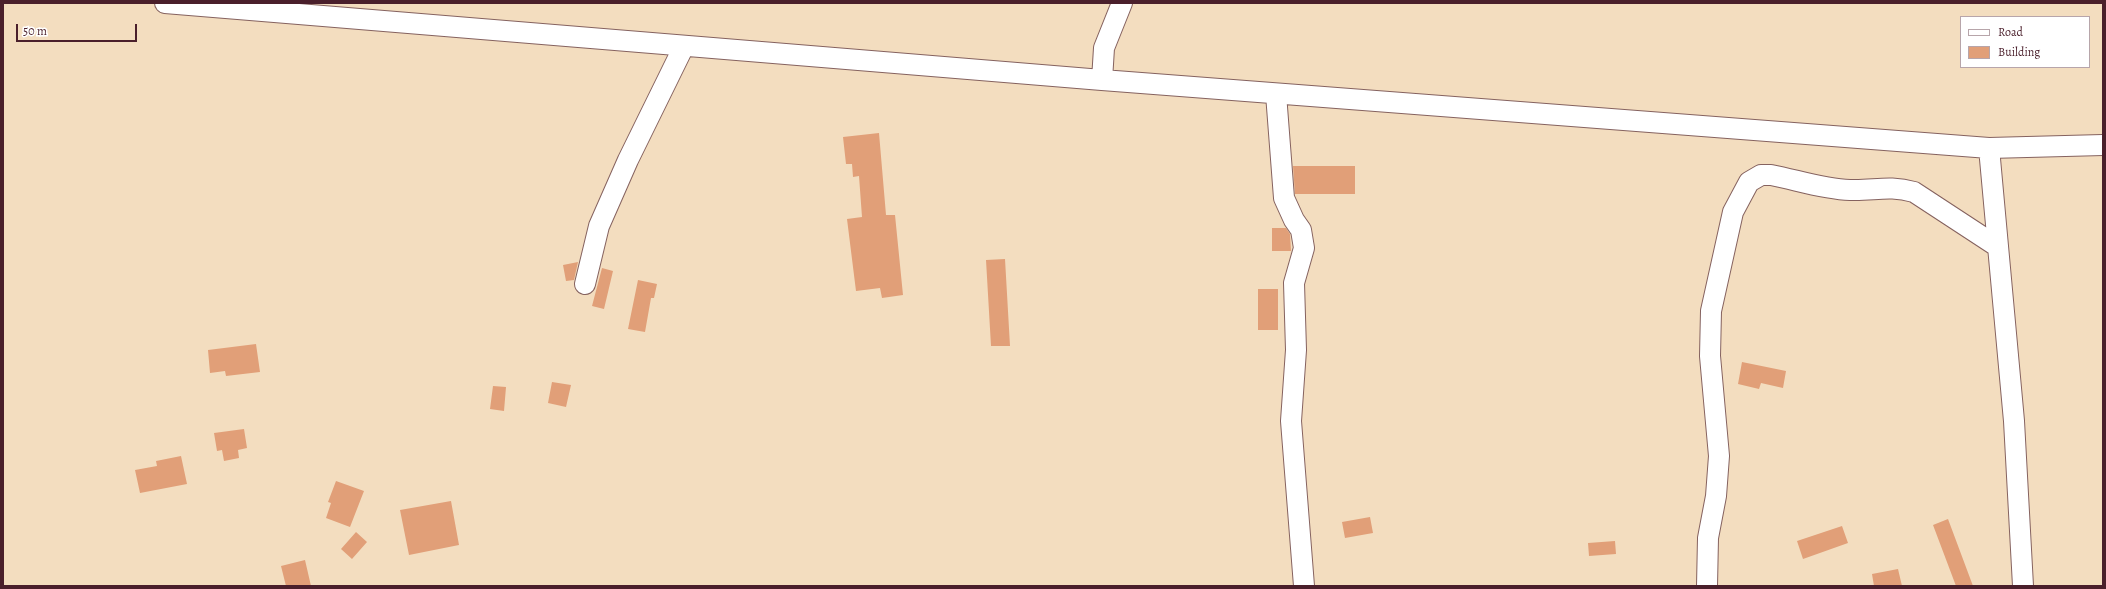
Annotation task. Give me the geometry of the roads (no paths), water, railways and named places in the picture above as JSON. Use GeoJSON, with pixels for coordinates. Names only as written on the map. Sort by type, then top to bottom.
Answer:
{"type":"FeatureCollection","features":[{"type":"Feature","properties":{"kind":"street"},"geometry":{"type":"LineString","coordinates":[[165,3],[1276,94],[1988,148],[2103,145]]}},
{"type":"Feature","properties":{"kind":"street"},"geometry":{"type":"LineString","coordinates":[[1102,80],[1104,48],[1122,3]]}},
{"type":"Feature","properties":{"kind":"street"},"geometry":{"type":"LineString","coordinates":[[585,284],[602,219],[628,160],[684,46]]}},
{"type":"Feature","properties":{"kind":"street"},"geometry":{"type":"LineString","coordinates":[[1276,94],[1284,198],[1294,220],[1301,230],[1304,248],[1294,283],[1296,350],[1291,421],[1304,586]]}},
{"type":"Feature","properties":{"kind":"street"},"geometry":{"type":"LineString","coordinates":[[1988,148],[2014,421],[2023,586]]}},
{"type":"Feature","properties":{"kind":"street"},"geometry":{"type":"LineString","coordinates":[[1707,586],[1708,538],[1716,496],[1719,456],[1710,356],[1712,311],[1733,212],[1749,182],[1754,178],[1771,175],[1849,190],[1882,187],[1907,190],[1914,192],[1998,247]]}}]}
